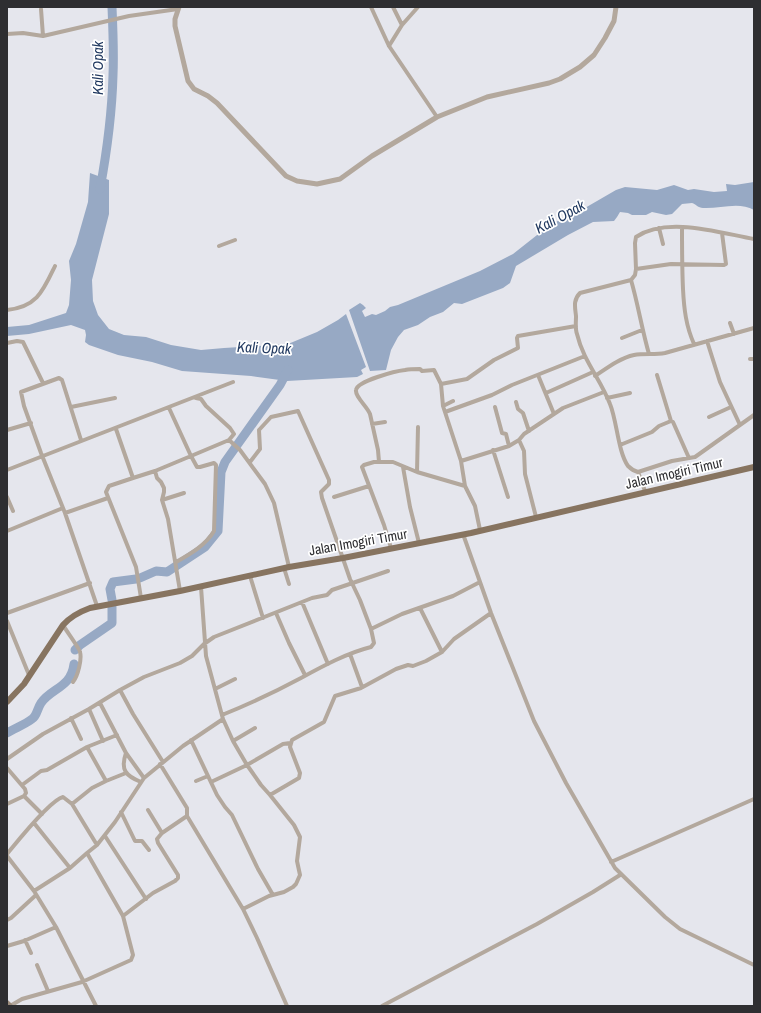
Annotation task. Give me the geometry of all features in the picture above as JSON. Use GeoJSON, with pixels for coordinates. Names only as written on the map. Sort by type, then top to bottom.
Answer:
{"type":"FeatureCollection","features":[{"type":"Feature","properties":{"kind":"main road","name":"Jalan Imogiri Timur"},"geometry":{"type":"LineString","coordinates":[[7,702],[19,689],[68,619],[78,612],[97,606],[201,587],[287,567],[343,558],[463,534],[754,467]]}},
{"type":"Feature","properties":{"kind":"street"},"geometry":{"type":"LineString","coordinates":[[371,7],[389,46],[437,118]]}},
{"type":"Feature","properties":{"kind":"street"},"geometry":{"type":"LineString","coordinates":[[393,7],[402,25]]}},
{"type":"Feature","properties":{"kind":"street"},"geometry":{"type":"LineString","coordinates":[[389,46],[402,25],[418,7]]}},
{"type":"Feature","properties":{"kind":"street"},"geometry":{"type":"LineString","coordinates":[[7,34],[23,33],[44,36],[130,16],[179,8],[175,20],[176,35],[191,87],[194,90],[208,96],[217,103],[280,171],[292,179],[317,184],[340,179],[372,156],[437,118],[487,97],[549,83],[580,68],[594,55],[605,38],[614,20],[616,7]]}},
{"type":"Feature","properties":{"kind":"street"},"geometry":{"type":"LineString","coordinates":[[41,9],[44,36]]}},
{"type":"Feature","properties":{"kind":"street"},"geometry":{"type":"LineString","coordinates":[[682,226],[683,294],[687,326],[694,344]]}},
{"type":"Feature","properties":{"kind":"street"},"geometry":{"type":"LineString","coordinates":[[754,239],[682,226],[659,228],[643,232],[636,237],[636,269],[635,275],[631,280],[580,293],[574,301],[576,333],[585,356],[607,398],[615,418],[624,459],[628,466],[633,470],[638,472],[672,461],[694,457],[754,415]]}},
{"type":"Feature","properties":{"kind":"street"},"geometry":{"type":"LineString","coordinates":[[659,228],[663,244]]}},
{"type":"Feature","properties":{"kind":"street"},"geometry":{"type":"LineString","coordinates":[[636,269],[658,265],[724,265],[726,264],[722,233]]}},
{"type":"Feature","properties":{"kind":"street"},"geometry":{"type":"LineString","coordinates":[[219,246],[235,240]]}},
{"type":"Feature","properties":{"kind":"street"},"geometry":{"type":"LineString","coordinates":[[7,310],[24,306],[40,295],[55,266]]}},
{"type":"Feature","properties":{"kind":"street"},"geometry":{"type":"LineString","coordinates":[[631,280],[649,354]]}},
{"type":"Feature","properties":{"kind":"street"},"geometry":{"type":"LineString","coordinates":[[730,323],[734,334]]}},
{"type":"Feature","properties":{"kind":"street"},"geometry":{"type":"LineString","coordinates":[[441,384],[467,379],[503,355],[517,349],[518,336],[576,326]]}},
{"type":"Feature","properties":{"kind":"street"},"geometry":{"type":"LineString","coordinates":[[546,393],[594,374],[634,355],[665,353],[754,328]]}},
{"type":"Feature","properties":{"kind":"street"},"geometry":{"type":"LineString","coordinates":[[622,338],[642,330]]}},
{"type":"Feature","properties":{"kind":"street"},"geometry":{"type":"LineString","coordinates":[[7,343],[17,341],[23,342],[43,384]]}},
{"type":"Feature","properties":{"kind":"street"},"geometry":{"type":"LineString","coordinates":[[707,341],[720,382],[740,425]]}},
{"type":"Feature","properties":{"kind":"street"},"geometry":{"type":"LineString","coordinates":[[445,412],[492,395],[512,385],[585,356]]}},
{"type":"Feature","properties":{"kind":"street"},"geometry":{"type":"LineString","coordinates":[[379,462],[378,450],[368,409],[360,399],[356,390],[357,387],[366,381],[404,370],[420,369],[422,371],[436,371],[441,384],[443,406],[461,462],[465,486],[475,506],[480,530]]}},
{"type":"Feature","properties":{"kind":"street"},"geometry":{"type":"LineString","coordinates":[[538,375],[554,414]]}},
{"type":"Feature","properties":{"kind":"street"},"geometry":{"type":"LineString","coordinates":[[658,375],[671,421],[673,422],[680,436],[689,458]]}},
{"type":"Feature","properties":{"kind":"street"},"geometry":{"type":"LineString","coordinates":[[81,440],[62,380],[59,378],[21,392],[24,406],[42,457],[65,513],[97,606]]}},
{"type":"Feature","properties":{"kind":"street"},"geometry":{"type":"LineString","coordinates":[[7,470],[81,440],[116,429],[233,382]]}},
{"type":"Feature","properties":{"kind":"street"},"geometry":{"type":"LineString","coordinates":[[461,462],[493,450],[509,446],[519,440],[528,431],[572,403],[604,392]]}},
{"type":"Feature","properties":{"kind":"street"},"geometry":{"type":"LineString","coordinates":[[607,398],[630,393]]}},
{"type":"Feature","properties":{"kind":"street"},"geometry":{"type":"LineString","coordinates":[[71,407],[115,398]]}},
{"type":"Feature","properties":{"kind":"street"},"geometry":{"type":"LineString","coordinates":[[195,398],[201,399],[206,406],[230,428],[234,434],[231,442]]}},
{"type":"Feature","properties":{"kind":"street"},"geometry":{"type":"LineString","coordinates":[[443,406],[453,401]]}},
{"type":"Feature","properties":{"kind":"street"},"geometry":{"type":"LineString","coordinates":[[516,402],[518,409],[523,413],[528,431]]}},
{"type":"Feature","properties":{"kind":"street"},"geometry":{"type":"LineString","coordinates":[[495,407],[502,433],[506,434],[509,446]]}},
{"type":"Feature","properties":{"kind":"street"},"geometry":{"type":"LineString","coordinates":[[709,417],[731,407]]}},
{"type":"Feature","properties":{"kind":"street"},"geometry":{"type":"LineString","coordinates":[[169,408],[197,467],[214,463],[216,464],[216,523],[214,531],[211,536],[176,564]]}},
{"type":"Feature","properties":{"kind":"street"},"geometry":{"type":"LineString","coordinates":[[7,920],[11,918],[35,893],[70,868],[97,845],[105,836],[144,778],[222,716],[328,664],[374,645],[371,629],[352,583],[321,495],[321,492],[329,484],[329,480],[298,411],[271,417],[266,421],[259,430],[260,449],[250,462]]}},
{"type":"Feature","properties":{"kind":"street"},"geometry":{"type":"LineString","coordinates":[[620,445],[652,432],[659,426],[671,421]]}},
{"type":"Feature","properties":{"kind":"street"},"geometry":{"type":"LineString","coordinates":[[372,424],[385,422]]}},
{"type":"Feature","properties":{"kind":"street"},"geometry":{"type":"LineString","coordinates":[[7,430],[31,423]]}},
{"type":"Feature","properties":{"kind":"street"},"geometry":{"type":"LineString","coordinates":[[417,472],[418,427]]}},
{"type":"Feature","properties":{"kind":"street"},"geometry":{"type":"LineString","coordinates":[[116,429],[134,478]]}},
{"type":"Feature","properties":{"kind":"street"},"geometry":{"type":"LineString","coordinates":[[519,440],[524,451],[525,474],[536,517]]}},
{"type":"Feature","properties":{"kind":"street"},"geometry":{"type":"LineString","coordinates":[[231,442],[250,462],[265,484],[274,503],[289,584]]}},
{"type":"Feature","properties":{"kind":"street"},"geometry":{"type":"LineString","coordinates":[[142,598],[136,567],[120,523],[108,498],[107,490],[109,486],[155,472],[191,456],[231,442]]}},
{"type":"Feature","properties":{"kind":"street"},"geometry":{"type":"LineString","coordinates":[[493,450],[508,497]]}},
{"type":"Feature","properties":{"kind":"street"},"geometry":{"type":"LineString","coordinates":[[391,548],[362,466],[379,462],[393,462],[417,472],[465,486]]}},
{"type":"Feature","properties":{"kind":"street"},"geometry":{"type":"LineString","coordinates":[[403,467],[418,543]]}},
{"type":"Feature","properties":{"kind":"street"},"geometry":{"type":"LineString","coordinates":[[155,472],[157,478],[161,480],[164,488],[162,500],[168,519],[180,591]]}},
{"type":"Feature","properties":{"kind":"street"},"geometry":{"type":"LineString","coordinates":[[638,472],[645,491]]}},
{"type":"Feature","properties":{"kind":"street"},"geometry":{"type":"LineString","coordinates":[[334,497],[368,486]]}},
{"type":"Feature","properties":{"kind":"street"},"geometry":{"type":"LineString","coordinates":[[162,500],[184,493]]}},
{"type":"Feature","properties":{"kind":"street"},"geometry":{"type":"LineString","coordinates":[[7,497],[13,511]]}},
{"type":"Feature","properties":{"kind":"street"},"geometry":{"type":"LineString","coordinates":[[65,513],[108,498]]}},
{"type":"Feature","properties":{"kind":"street"},"geometry":{"type":"LineString","coordinates":[[7,531],[63,508]]}},
{"type":"Feature","properties":{"kind":"street"},"geometry":{"type":"LineString","coordinates":[[463,534],[491,613],[534,721],[611,862],[620,875],[665,918],[680,929],[754,965]]}},
{"type":"Feature","properties":{"kind":"street"},"geometry":{"type":"LineString","coordinates":[[7,759],[43,734],[120,690],[144,677],[192,656],[204,644],[223,633],[312,598],[327,595],[332,590],[388,571]]}},
{"type":"Feature","properties":{"kind":"street"},"geometry":{"type":"LineString","coordinates":[[250,576],[263,618]]}},
{"type":"Feature","properties":{"kind":"street"},"geometry":{"type":"LineString","coordinates":[[7,613],[90,582]]}},
{"type":"Feature","properties":{"kind":"street"},"geometry":{"type":"LineString","coordinates":[[371,629],[402,614],[453,596],[480,582]]}},
{"type":"Feature","properties":{"kind":"street"},"geometry":{"type":"LineString","coordinates":[[201,587],[204,644],[222,716],[233,741],[247,765],[261,785],[294,825],[300,837],[297,861],[300,875],[293,887],[243,909]]}},
{"type":"Feature","properties":{"kind":"street"},"geometry":{"type":"LineString","coordinates":[[302,602],[328,664]]}},
{"type":"Feature","properties":{"kind":"street"},"geometry":{"type":"LineString","coordinates":[[420,608],[442,652]]}},
{"type":"Feature","properties":{"kind":"street"},"geometry":{"type":"LineString","coordinates":[[276,613],[305,675]]}},
{"type":"Feature","properties":{"kind":"street"},"geometry":{"type":"LineString","coordinates":[[211,782],[247,765],[283,744],[290,743],[292,740],[324,722],[335,696],[362,687],[396,669],[408,665],[416,665],[442,652],[454,639],[491,613]]}},
{"type":"Feature","properties":{"kind":"street"},"geometry":{"type":"LineString","coordinates":[[7,620],[29,675]]}},
{"type":"Feature","properties":{"kind":"street"},"geometry":{"type":"LineString","coordinates":[[63,625],[80,652],[80,666],[73,682]]}},
{"type":"Feature","properties":{"kind":"street"},"geometry":{"type":"LineString","coordinates":[[350,654],[362,687]]}},
{"type":"Feature","properties":{"kind":"street"},"geometry":{"type":"LineString","coordinates":[[215,689],[235,679]]}},
{"type":"Feature","properties":{"kind":"street"},"geometry":{"type":"LineString","coordinates":[[120,690],[187,808],[187,816],[243,909],[258,938],[287,1006]]}},
{"type":"Feature","properties":{"kind":"street"},"geometry":{"type":"LineString","coordinates":[[100,702],[126,754],[144,778]]}},
{"type":"Feature","properties":{"kind":"street"},"geometry":{"type":"LineString","coordinates":[[89,709],[103,740]]}},
{"type":"Feature","properties":{"kind":"street"},"geometry":{"type":"LineString","coordinates":[[71,718],[81,739]]}},
{"type":"Feature","properties":{"kind":"street"},"geometry":{"type":"LineString","coordinates":[[233,741],[255,728]]}},
{"type":"Feature","properties":{"kind":"street"},"geometry":{"type":"LineString","coordinates":[[22,785],[42,770],[47,770],[87,747],[117,735]]}},
{"type":"Feature","properties":{"kind":"street"},"geometry":{"type":"LineString","coordinates":[[191,740],[211,782],[225,807],[232,815],[258,869],[273,895]]}},
{"type":"Feature","properties":{"kind":"street"},"geometry":{"type":"LineString","coordinates":[[270,795],[297,780],[300,776],[290,743]]}},
{"type":"Feature","properties":{"kind":"street"},"geometry":{"type":"LineString","coordinates":[[87,747],[106,781]]}},
{"type":"Feature","properties":{"kind":"street"},"geometry":{"type":"LineString","coordinates":[[126,754],[123,765],[126,773],[130,777],[141,782]]}},
{"type":"Feature","properties":{"kind":"street"},"geometry":{"type":"LineString","coordinates":[[7,768],[26,791],[24,796],[7,804]]}},
{"type":"Feature","properties":{"kind":"street"},"geometry":{"type":"LineString","coordinates":[[72,804],[92,788],[126,773]]}},
{"type":"Feature","properties":{"kind":"street"},"geometry":{"type":"LineString","coordinates":[[196,781],[208,776]]}},
{"type":"Feature","properties":{"kind":"street"},"geometry":{"type":"LineString","coordinates":[[24,796],[42,814]]}},
{"type":"Feature","properties":{"kind":"street"},"geometry":{"type":"LineString","coordinates":[[96,1006],[82,982],[56,927],[35,893],[7,855],[42,814],[63,797],[72,804],[97,845]]}},
{"type":"Feature","properties":{"kind":"street"},"geometry":{"type":"LineString","coordinates":[[611,862],[754,799]]}},
{"type":"Feature","properties":{"kind":"street"},"geometry":{"type":"LineString","coordinates":[[148,810],[162,833]]}},
{"type":"Feature","properties":{"kind":"street"},"geometry":{"type":"LineString","coordinates":[[121,812],[135,841],[142,841],[149,850]]}},
{"type":"Feature","properties":{"kind":"street"},"geometry":{"type":"LineString","coordinates":[[123,916],[178,878],[178,875],[157,839],[162,833],[187,816]]}},
{"type":"Feature","properties":{"kind":"street"},"geometry":{"type":"LineString","coordinates":[[34,823],[70,868]]}},
{"type":"Feature","properties":{"kind":"street"},"geometry":{"type":"LineString","coordinates":[[105,836],[146,899]]}},
{"type":"Feature","properties":{"kind":"street"},"geometry":{"type":"LineString","coordinates":[[10,1006],[22,999],[82,982],[128,962],[133,958],[123,916],[87,853]]}},
{"type":"Feature","properties":{"kind":"street"},"geometry":{"type":"LineString","coordinates":[[382,1006],[537,924],[620,875]]}},
{"type":"Feature","properties":{"kind":"street"},"geometry":{"type":"LineString","coordinates":[[7,946],[56,927]]}},
{"type":"Feature","properties":{"kind":"street"},"geometry":{"type":"LineString","coordinates":[[25,940],[31,952]]}},
{"type":"Feature","properties":{"kind":"street"},"geometry":{"type":"LineString","coordinates":[[37,965],[48,991]]}},
{"type":"Feature","properties":{"kind":"water"},"geometry":{"type":"Polygon","coordinates":[[[90,173],[109,180],[109,214],[92,280],[93,301],[98,315],[109,329],[124,335],[146,337],[171,345],[201,350],[288,344],[317,332],[346,314],[366,367],[361,370],[363,374],[357,377],[287,381],[251,376],[182,371],[152,362],[118,355],[89,345],[85,342],[85,330],[71,325],[29,334],[7,336],[7,327],[29,325],[66,313],[69,305],[71,280],[69,261],[76,244],[88,202],[90,173]]]}},
{"type":"Feature","properties":{"kind":"water"},"geometry":{"type":"Polygon","coordinates":[[[754,182],[754,210],[742,206],[701,208],[691,203],[682,204],[672,214],[666,215],[652,212],[646,215],[632,215],[620,212],[614,221],[593,222],[516,266],[510,283],[503,288],[462,304],[454,303],[443,312],[430,317],[418,325],[404,330],[398,337],[391,350],[386,370],[370,371],[349,310],[360,303],[366,308],[362,311],[365,317],[372,314],[376,315],[390,307],[480,271],[513,254],[551,224],[578,212],[616,190],[625,187],[657,190],[674,185],[688,190],[694,189],[714,192],[727,191],[726,184],[735,185],[754,182]]]}},
{"type":"Feature","properties":{"kind":"waterway","name":"Kali Opak"},"geometry":{"type":"LineString","coordinates":[[100,189],[112,104],[112,7]]}},
{"type":"Feature","properties":{"kind":"waterway"},"geometry":{"type":"LineString","coordinates":[[140,578],[156,571],[167,572],[205,547],[218,531],[221,472],[225,462],[280,385],[288,370]]}},
{"type":"Feature","properties":{"kind":"waterway"},"geometry":{"type":"LineString","coordinates":[[112,600],[110,589],[113,582],[136,579]]}},
{"type":"Feature","properties":{"kind":"waterway"},"geometry":{"type":"LineString","coordinates":[[75,650],[112,623],[112,607]]}},
{"type":"Feature","properties":{"kind":"waterway"},"geometry":{"type":"LineString","coordinates":[[7,733],[34,718],[45,698],[65,683],[69,678],[74,664]]}}]}
